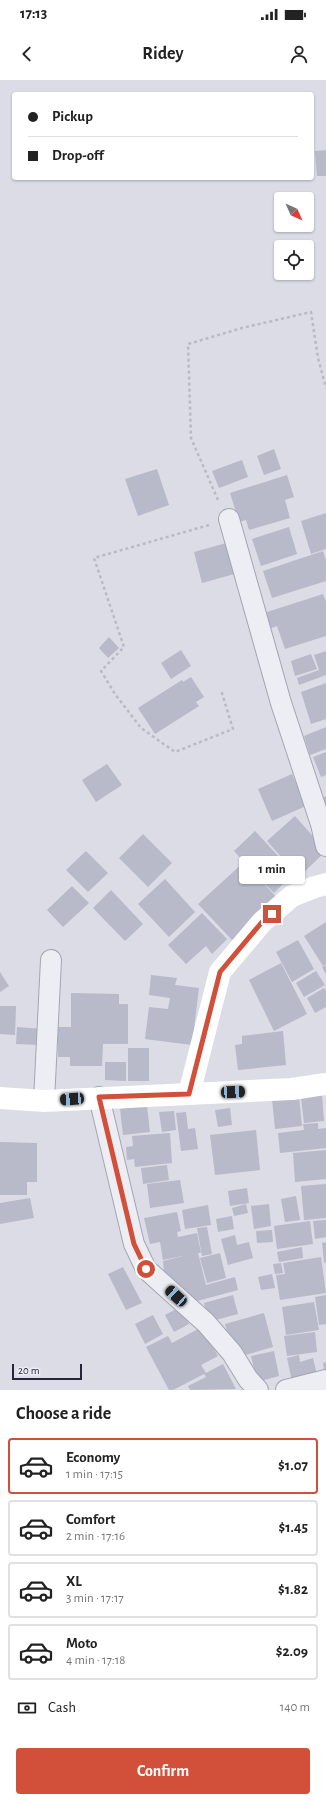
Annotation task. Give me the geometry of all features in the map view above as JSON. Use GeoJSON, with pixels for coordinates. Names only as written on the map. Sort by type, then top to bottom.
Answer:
{"type":"FeatureCollection","features":[{"type":"Feature","properties":{"kind":"street"},"geometry":{"type":"LineString","coordinates":[[229,519],[281,703],[321,824],[326,846]]}},
{"type":"Feature","properties":{"kind":"street"},"geometry":{"type":"LineString","coordinates":[[189,1094],[220,972],[262,922],[292,896],[326,884]]}},
{"type":"Feature","properties":{"kind":"street"},"geometry":{"type":"LineString","coordinates":[[44,1101],[51,960]]}},
{"type":"Feature","properties":{"kind":"street"},"geometry":{"type":"LineString","coordinates":[[0,1098],[44,1101],[292,1088],[326,1084]]}},
{"type":"Feature","properties":{"kind":"street"},"geometry":{"type":"LineString","coordinates":[[99,1097],[134,1244],[146,1269],[206,1323],[232,1353],[248,1379],[258,1390]]}},
{"type":"Feature","properties":{"kind":"street"},"geometry":{"type":"LineString","coordinates":[[286,1390],[326,1380]]}},
{"type":"Feature","properties":{"kind":"path"},"geometry":{"type":"LineString","coordinates":[[229,519],[216,495],[191,438],[188,344],[242,328],[311,312],[318,358],[326,388]]}},
{"type":"Feature","properties":{"kind":"path"},"geometry":{"type":"LineString","coordinates":[[187,530],[94,558],[124,647],[101,671],[115,694],[141,728],[175,752],[233,729],[221,690]]}},
{"type":"Feature","properties":{"kind":"building"},"geometry":{"type":"Polygon","coordinates":[[[326,150],[326,176],[317,176],[315,151],[326,150]]]}},
{"type":"Feature","properties":{"kind":"building"},"geometry":{"type":"Polygon","coordinates":[[[274,449],[281,469],[264,475],[257,456],[274,449]]]}},
{"type":"Feature","properties":{"kind":"building"},"geometry":{"type":"Polygon","coordinates":[[[242,460],[248,477],[219,488],[212,471],[242,460]]]}},
{"type":"Feature","properties":{"kind":"building"},"geometry":{"type":"Polygon","coordinates":[[[157,469],[169,505],[138,516],[125,479],[157,469]]]}},
{"type":"Feature","properties":{"kind":"building"},"geometry":{"type":"Polygon","coordinates":[[[287,475],[294,497],[285,500],[290,518],[249,530],[246,520],[239,522],[230,493],[287,475]]]}},
{"type":"Feature","properties":{"kind":"building"},"geometry":{"type":"Polygon","coordinates":[[[326,513],[326,549],[311,554],[301,521],[326,513]]]}},
{"type":"Feature","properties":{"kind":"building"},"geometry":{"type":"Polygon","coordinates":[[[289,527],[297,554],[261,566],[252,539],[289,527]]]}},
{"type":"Feature","properties":{"kind":"building"},"geometry":{"type":"Polygon","coordinates":[[[230,542],[238,573],[202,583],[194,552],[230,542]]]}},
{"type":"Feature","properties":{"kind":"building"},"geometry":{"type":"Polygon","coordinates":[[[323,551],[326,560],[326,581],[272,598],[263,571],[323,551]]]}},
{"type":"Feature","properties":{"kind":"building"},"geometry":{"type":"Polygon","coordinates":[[[323,594],[326,602],[326,636],[285,649],[277,626],[269,629],[264,613],[323,594]]]}},
{"type":"Feature","properties":{"kind":"building"},"geometry":{"type":"Polygon","coordinates":[[[109,637],[119,648],[108,658],[99,648],[109,637]]]}},
{"type":"Feature","properties":{"kind":"building"},"geometry":{"type":"Polygon","coordinates":[[[181,650],[191,666],[171,679],[161,663],[181,650]]]}},
{"type":"Feature","properties":{"kind":"building"},"geometry":{"type":"Polygon","coordinates":[[[326,651],[326,675],[299,685],[297,678],[319,670],[314,655],[326,651]]]}},
{"type":"Feature","properties":{"kind":"building"},"geometry":{"type":"Polygon","coordinates":[[[311,654],[317,669],[295,676],[291,661],[311,654]]]}},
{"type":"Feature","properties":{"kind":"building"},"geometry":{"type":"Polygon","coordinates":[[[191,677],[204,697],[196,702],[199,706],[155,734],[138,708],[182,680],[183,682],[191,677]]]}},
{"type":"Feature","properties":{"kind":"building"},"geometry":{"type":"Polygon","coordinates":[[[326,683],[326,719],[311,724],[301,692],[326,683]]]}},
{"type":"Feature","properties":{"kind":"building"},"geometry":{"type":"Polygon","coordinates":[[[326,727],[326,749],[310,755],[304,736],[326,727]]]}},
{"type":"Feature","properties":{"kind":"building"},"geometry":{"type":"Polygon","coordinates":[[[326,752],[326,775],[321,777],[313,757],[326,752]]]}},
{"type":"Feature","properties":{"kind":"building"},"geometry":{"type":"Polygon","coordinates":[[[107,764],[122,785],[96,802],[82,780],[107,764]]]}},
{"type":"Feature","properties":{"kind":"building"},"geometry":{"type":"Polygon","coordinates":[[[292,774],[306,806],[272,821],[258,789],[292,774]]]}},
{"type":"Feature","properties":{"kind":"building"},"geometry":{"type":"Polygon","coordinates":[[[326,796],[326,810],[319,801],[326,796]]]}},
{"type":"Feature","properties":{"kind":"building"},"geometry":{"type":"Polygon","coordinates":[[[295,816],[326,851],[299,877],[267,841],[295,816]]]}},
{"type":"Feature","properties":{"kind":"building"},"geometry":{"type":"Polygon","coordinates":[[[255,831],[294,873],[274,893],[252,871],[282,903],[261,913],[232,940],[198,904],[244,862],[234,851],[255,831]]]}},
{"type":"Feature","properties":{"kind":"building"},"geometry":{"type":"Polygon","coordinates":[[[143,834],[172,863],[148,887],[119,858],[143,834]]]}},
{"type":"Feature","properties":{"kind":"building"},"geometry":{"type":"Polygon","coordinates":[[[86,851],[108,873],[88,892],[66,870],[86,851]]]}},
{"type":"Feature","properties":{"kind":"building"},"geometry":{"type":"Polygon","coordinates":[[[165,879],[195,912],[169,937],[138,904],[165,879]]]}},
{"type":"Feature","properties":{"kind":"building"},"geometry":{"type":"Polygon","coordinates":[[[72,886],[89,903],[63,927],[47,910],[72,886]]]}},
{"type":"Feature","properties":{"kind":"building"},"geometry":{"type":"Polygon","coordinates":[[[111,890],[143,924],[125,941],[93,908],[111,890]]]}},
{"type":"Feature","properties":{"kind":"building"},"geometry":{"type":"Polygon","coordinates":[[[202,913],[227,939],[212,954],[206,946],[186,964],[168,945],[202,913]]]}},
{"type":"Feature","properties":{"kind":"building"},"geometry":{"type":"Polygon","coordinates":[[[326,922],[326,964],[323,966],[304,936],[326,922]]]}},
{"type":"Feature","properties":{"kind":"building"},"geometry":{"type":"Polygon","coordinates":[[[298,940],[314,969],[292,982],[276,952],[298,940]]]}},
{"type":"Feature","properties":{"kind":"building"},"geometry":{"type":"Polygon","coordinates":[[[281,963],[307,1014],[274,1031],[249,980],[281,963]]]}},
{"type":"Feature","properties":{"kind":"building"},"geometry":{"type":"Polygon","coordinates":[[[326,965],[326,975],[322,967],[326,965]]]}},
{"type":"Feature","properties":{"kind":"building"},"geometry":{"type":"Polygon","coordinates":[[[316,971],[325,985],[304,997],[296,983],[316,971]]]}},
{"type":"Feature","properties":{"kind":"building"},"geometry":{"type":"Polygon","coordinates":[[[0,972],[9,986],[0,992],[0,972]]]}},
{"type":"Feature","properties":{"kind":"building"},"geometry":{"type":"Polygon","coordinates":[[[151,975],[177,978],[175,985],[199,988],[192,1045],[145,1039],[149,1007],[168,1009],[170,998],[149,995],[151,975]]]}},
{"type":"Feature","properties":{"kind":"building"},"geometry":{"type":"Polygon","coordinates":[[[324,988],[326,990],[326,1007],[315,1013],[307,998],[324,988]]]}},
{"type":"Feature","properties":{"kind":"building"},"geometry":{"type":"Polygon","coordinates":[[[71,993],[119,994],[119,1004],[128,1004],[128,1044],[103,1044],[102,1066],[70,1066],[70,1057],[58,1057],[58,1027],[71,1027],[71,993]]]}},
{"type":"Feature","properties":{"kind":"building"},"geometry":{"type":"Polygon","coordinates":[[[0,1006],[16,1006],[15,1035],[0,1034],[0,1006]]]}},
{"type":"Feature","properties":{"kind":"building"},"geometry":{"type":"Polygon","coordinates":[[[17,1027],[44,1029],[43,1045],[16,1044],[17,1027]]]}},
{"type":"Feature","properties":{"kind":"building"},"geometry":{"type":"Polygon","coordinates":[[[283,1031],[286,1065],[238,1070],[235,1045],[242,1044],[242,1036],[283,1031]]]}},
{"type":"Feature","properties":{"kind":"building"},"geometry":{"type":"Polygon","coordinates":[[[128,1048],[149,1048],[149,1081],[128,1081],[128,1048]]]}},
{"type":"Feature","properties":{"kind":"building"},"geometry":{"type":"Polygon","coordinates":[[[105,1062],[126,1062],[126,1081],[105,1080],[105,1062]]]}},
{"type":"Feature","properties":{"kind":"building"},"geometry":{"type":"Polygon","coordinates":[[[322,1095],[324,1121],[304,1123],[301,1098],[322,1095]]]}},
{"type":"Feature","properties":{"kind":"building"},"geometry":{"type":"Polygon","coordinates":[[[299,1096],[302,1126],[275,1129],[272,1099],[299,1096]]]}},
{"type":"Feature","properties":{"kind":"building"},"geometry":{"type":"Polygon","coordinates":[[[147,1106],[150,1132],[123,1135],[120,1109],[147,1106]]]}},
{"type":"Feature","properties":{"kind":"building"},"geometry":{"type":"Polygon","coordinates":[[[230,1108],[232,1125],[218,1127],[215,1110],[230,1108]]]}},
{"type":"Feature","properties":{"kind":"building"},"geometry":{"type":"Polygon","coordinates":[[[174,1111],[176,1130],[162,1132],[159,1112],[174,1111]]]}},
{"type":"Feature","properties":{"kind":"building"},"geometry":{"type":"Polygon","coordinates":[[[186,1112],[188,1129],[195,1128],[198,1149],[181,1151],[176,1113],[186,1112]]]}},
{"type":"Feature","properties":{"kind":"building"},"geometry":{"type":"Polygon","coordinates":[[[318,1123],[318,1129],[326,1128],[326,1148],[280,1153],[278,1133],[304,1130],[303,1124],[318,1123]]]}},
{"type":"Feature","properties":{"kind":"building"},"geometry":{"type":"Polygon","coordinates":[[[256,1130],[260,1170],[215,1175],[210,1135],[256,1130]]]}},
{"type":"Feature","properties":{"kind":"building"},"geometry":{"type":"Polygon","coordinates":[[[170,1133],[172,1163],[135,1167],[134,1159],[127,1160],[126,1147],[133,1146],[132,1136],[170,1133]]]}},
{"type":"Feature","properties":{"kind":"building"},"geometry":{"type":"Polygon","coordinates":[[[0,1142],[37,1143],[37,1182],[27,1182],[27,1195],[0,1195],[0,1142]]]}},
{"type":"Feature","properties":{"kind":"building"},"geometry":{"type":"Polygon","coordinates":[[[326,1150],[326,1179],[295,1182],[293,1153],[326,1150]]]}},
{"type":"Feature","properties":{"kind":"building"},"geometry":{"type":"Polygon","coordinates":[[[167,1165],[169,1180],[143,1184],[141,1168],[167,1165]]]}},
{"type":"Feature","properties":{"kind":"building"},"geometry":{"type":"Polygon","coordinates":[[[180,1180],[184,1203],[150,1208],[147,1184],[180,1180]]]}},
{"type":"Feature","properties":{"kind":"building"},"geometry":{"type":"Polygon","coordinates":[[[326,1184],[326,1218],[304,1220],[301,1186],[326,1184]]]}},
{"type":"Feature","properties":{"kind":"building"},"geometry":{"type":"Polygon","coordinates":[[[247,1188],[249,1203],[230,1206],[228,1191],[247,1188]]]}},
{"type":"Feature","properties":{"kind":"building"},"geometry":{"type":"Polygon","coordinates":[[[296,1196],[300,1220],[285,1222],[281,1199],[296,1196]]]}},
{"type":"Feature","properties":{"kind":"building"},"geometry":{"type":"Polygon","coordinates":[[[30,1198],[34,1218],[0,1224],[0,1203],[30,1198]]]}},
{"type":"Feature","properties":{"kind":"building"},"geometry":{"type":"Polygon","coordinates":[[[246,1204],[248,1213],[234,1216],[232,1208],[246,1204]]]}},
{"type":"Feature","properties":{"kind":"building"},"geometry":{"type":"Polygon","coordinates":[[[269,1204],[271,1226],[254,1229],[251,1206],[269,1204]]]}},
{"type":"Feature","properties":{"kind":"building"},"geometry":{"type":"Polygon","coordinates":[[[208,1205],[211,1225],[185,1229],[182,1210],[208,1205]]]}},
{"type":"Feature","properties":{"kind":"building"},"geometry":{"type":"Polygon","coordinates":[[[177,1212],[181,1231],[177,1232],[178,1237],[197,1233],[201,1253],[198,1253],[206,1285],[235,1277],[238,1290],[190,1303],[165,1282],[163,1261],[187,1255],[163,1260],[160,1242],[150,1244],[144,1218],[177,1212]]]}},
{"type":"Feature","properties":{"kind":"building"},"geometry":{"type":"Polygon","coordinates":[[[232,1216],[234,1229],[218,1232],[216,1219],[232,1216]]]}},
{"type":"Feature","properties":{"kind":"building"},"geometry":{"type":"Polygon","coordinates":[[[326,1220],[326,1237],[315,1239],[313,1221],[326,1220]]]}},
{"type":"Feature","properties":{"kind":"building"},"geometry":{"type":"Polygon","coordinates":[[[310,1221],[313,1244],[277,1249],[274,1226],[310,1221]]]}},
{"type":"Feature","properties":{"kind":"building"},"geometry":{"type":"Polygon","coordinates":[[[207,1227],[212,1254],[202,1256],[197,1228],[207,1227]]]}},
{"type":"Feature","properties":{"kind":"building"},"geometry":{"type":"Polygon","coordinates":[[[272,1230],[273,1242],[257,1243],[256,1231],[272,1230]]]}},
{"type":"Feature","properties":{"kind":"building"},"geometry":{"type":"Polygon","coordinates":[[[235,1235],[237,1245],[249,1242],[253,1258],[228,1265],[221,1239],[235,1235]]]}},
{"type":"Feature","properties":{"kind":"building"},"geometry":{"type":"Polygon","coordinates":[[[326,1242],[326,1262],[324,1263],[322,1243],[326,1242]]]}},
{"type":"Feature","properties":{"kind":"building"},"geometry":{"type":"Polygon","coordinates":[[[302,1247],[303,1258],[279,1262],[277,1252],[302,1247]]]}},
{"type":"Feature","properties":{"kind":"building"},"geometry":{"type":"Polygon","coordinates":[[[220,1253],[226,1278],[207,1283],[200,1258],[220,1253]]]}},
{"type":"Feature","properties":{"kind":"building"},"geometry":{"type":"Polygon","coordinates":[[[321,1257],[326,1293],[280,1300],[276,1275],[285,1274],[283,1263],[321,1257]]]}},
{"type":"Feature","properties":{"kind":"building"},"geometry":{"type":"Polygon","coordinates":[[[281,1263],[283,1273],[275,1274],[273,1264],[281,1263]]]}},
{"type":"Feature","properties":{"kind":"building"},"geometry":{"type":"Polygon","coordinates":[[[123,1267],[142,1303],[126,1310],[108,1274],[123,1267]]]}},
{"type":"Feature","properties":{"kind":"building"},"geometry":{"type":"Polygon","coordinates":[[[272,1274],[275,1288],[261,1290],[258,1277],[272,1274]]]}},
{"type":"Feature","properties":{"kind":"building"},"geometry":{"type":"Polygon","coordinates":[[[233,1295],[238,1314],[208,1322],[204,1303],[233,1295]]]}},
{"type":"Feature","properties":{"kind":"building"},"geometry":{"type":"Polygon","coordinates":[[[326,1295],[326,1324],[319,1325],[315,1297],[326,1295]]]}},
{"type":"Feature","properties":{"kind":"building"},"geometry":{"type":"Polygon","coordinates":[[[314,1302],[319,1330],[286,1335],[282,1307],[314,1302]]]}},
{"type":"Feature","properties":{"kind":"building"},"geometry":{"type":"Polygon","coordinates":[[[180,1307],[189,1324],[174,1332],[165,1315],[180,1307]]]}},
{"type":"Feature","properties":{"kind":"building"},"geometry":{"type":"Polygon","coordinates":[[[264,1313],[273,1347],[242,1356],[232,1350],[225,1324],[264,1313]]]}},
{"type":"Feature","properties":{"kind":"building"},"geometry":{"type":"Polygon","coordinates":[[[153,1315],[163,1334],[145,1344],[135,1324],[153,1315]]]}},
{"type":"Feature","properties":{"kind":"building"},"geometry":{"type":"Polygon","coordinates":[[[202,1327],[218,1356],[201,1365],[206,1373],[223,1364],[236,1389],[190,1390],[188,1386],[206,1377],[204,1374],[173,1390],[169,1390],[146,1347],[168,1336],[172,1343],[202,1327]]]}},
{"type":"Feature","properties":{"kind":"building"},"geometry":{"type":"Polygon","coordinates":[[[315,1332],[317,1352],[287,1356],[284,1336],[315,1332]]]}},
{"type":"Feature","properties":{"kind":"building"},"geometry":{"type":"Polygon","coordinates":[[[274,1351],[279,1376],[257,1382],[251,1356],[274,1351]]]}},
{"type":"Feature","properties":{"kind":"building"},"geometry":{"type":"Polygon","coordinates":[[[299,1355],[300,1362],[313,1358],[317,1375],[292,1381],[287,1358],[299,1355]]]}},
{"type":"Feature","properties":{"kind":"building"},"geometry":{"type":"Polygon","coordinates":[[[326,1362],[326,1376],[325,1376],[323,1363],[326,1362]]]}},
{"type":"Feature","properties":{"kind":"route"},"geometry":{"type":"LineString","coordinates":[[146,1269],[134,1244],[99,1097],[189,1094],[220,972],[262,922],[272,914]]}}]}
